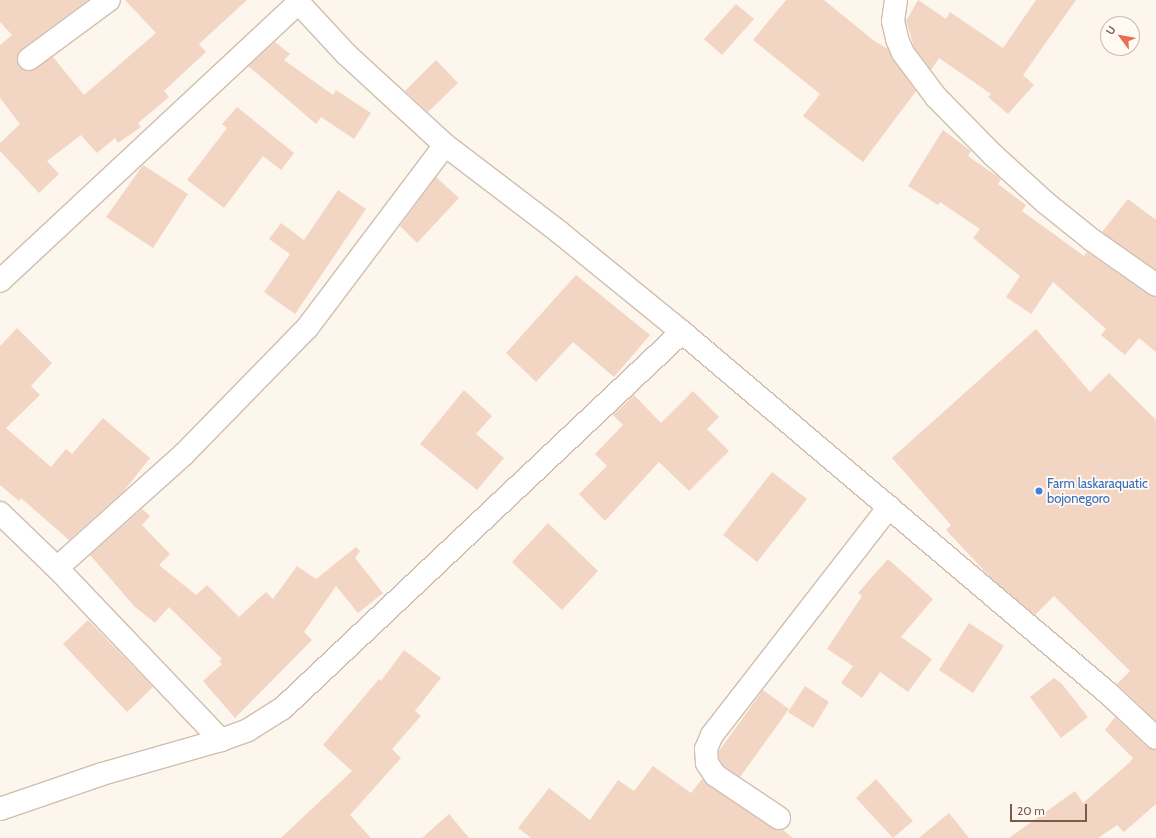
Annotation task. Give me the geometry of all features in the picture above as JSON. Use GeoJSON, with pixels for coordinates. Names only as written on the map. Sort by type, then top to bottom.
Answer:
{"type":"FeatureCollection","features":[{"type":"Feature","properties":{"kind":"street"},"geometry":{"type":"LineString","coordinates":[[29,59],[109,0]]}},
{"type":"Feature","properties":{"kind":"street"},"geometry":{"type":"LineString","coordinates":[[896,0],[893,21],[897,40],[904,54],[936,97],[993,155],[1046,203],[1092,240],[1156,285]]}},
{"type":"Feature","properties":{"kind":"street"},"geometry":{"type":"LineString","coordinates":[[0,281],[297,1],[346,54],[445,145],[559,232],[682,332],[1109,694],[1156,738]]}},
{"type":"Feature","properties":{"kind":"street"},"geometry":{"type":"LineString","coordinates":[[57,568],[184,454],[307,328],[445,145]]}},
{"type":"Feature","properties":{"kind":"street"},"geometry":{"type":"LineString","coordinates":[[0,810],[102,774],[222,740],[248,730],[283,708],[682,332]]}},
{"type":"Feature","properties":{"kind":"street"},"geometry":{"type":"LineString","coordinates":[[779,818],[715,774],[707,763],[706,749],[712,735],[889,508]]}},
{"type":"Feature","properties":{"kind":"street"},"geometry":{"type":"LineString","coordinates":[[0,513],[57,568],[222,740]]}},
{"type":"Feature","properties":{"kind":"building"},"geometry":{"type":"Polygon","coordinates":[[[0,0],[88,0],[22,49],[17,60],[19,67],[30,71],[53,57],[84,95],[156,33],[125,0],[247,0],[199,44],[206,52],[164,91],[169,97],[138,123],[141,127],[118,143],[115,138],[97,153],[81,135],[47,161],[59,174],[39,193],[0,151],[0,143],[20,124],[0,98],[0,45],[12,35],[0,22],[0,0]]]}},
{"type":"Feature","properties":{"kind":"building"},"geometry":{"type":"Polygon","coordinates":[[[786,0],[824,0],[873,40],[886,48],[887,47],[893,60],[916,91],[863,162],[803,116],[820,94],[753,40],[786,0]]]}},
{"type":"Feature","properties":{"kind":"building"},"geometry":{"type":"Polygon","coordinates":[[[918,0],[946,19],[950,12],[1003,48],[1036,0],[1076,0],[1023,75],[1034,85],[1008,114],[988,97],[991,94],[939,58],[931,70],[914,47],[906,21],[918,0]]]}},
{"type":"Feature","properties":{"kind":"building"},"geometry":{"type":"Polygon","coordinates":[[[736,4],[754,19],[722,55],[704,39],[736,4]]]}},
{"type":"Feature","properties":{"kind":"building"},"geometry":{"type":"Polygon","coordinates":[[[275,42],[290,54],[284,60],[333,95],[336,90],[371,113],[354,139],[321,117],[316,124],[248,66],[275,42]]]}},
{"type":"Feature","properties":{"kind":"building"},"geometry":{"type":"Polygon","coordinates":[[[436,60],[458,83],[428,112],[405,91],[436,60]]]}},
{"type":"Feature","properties":{"kind":"building"},"geometry":{"type":"Polygon","coordinates":[[[237,107],[294,153],[281,170],[263,156],[224,208],[187,180],[227,128],[222,124],[237,107]]]}},
{"type":"Feature","properties":{"kind":"building"},"geometry":{"type":"Polygon","coordinates":[[[943,130],[971,151],[968,156],[1001,179],[998,184],[1026,205],[1022,211],[1084,256],[1087,252],[1149,295],[1156,297],[1156,352],[1139,338],[1125,355],[1101,335],[1106,329],[1053,282],[1031,314],[1006,297],[1020,276],[973,238],[980,229],[940,202],[938,205],[908,186],[943,130]]]}},
{"type":"Feature","properties":{"kind":"building"},"geometry":{"type":"Polygon","coordinates":[[[143,165],[188,194],[153,248],[106,217],[143,165]]]}},
{"type":"Feature","properties":{"kind":"building"},"geometry":{"type":"Polygon","coordinates":[[[436,177],[459,198],[417,243],[400,226],[436,177]]]}},
{"type":"Feature","properties":{"kind":"building"},"geometry":{"type":"Polygon","coordinates":[[[338,190],[366,209],[295,314],[264,292],[290,254],[269,239],[281,223],[304,240],[338,190]]]}},
{"type":"Feature","properties":{"kind":"building"},"geometry":{"type":"Polygon","coordinates":[[[1128,199],[1156,220],[1156,270],[1102,232],[1128,199]]]}},
{"type":"Feature","properties":{"kind":"building"},"geometry":{"type":"Polygon","coordinates":[[[576,275],[650,335],[614,377],[573,342],[536,382],[506,353],[576,275]]]}},
{"type":"Feature","properties":{"kind":"building"},"geometry":{"type":"Polygon","coordinates":[[[17,328],[52,363],[31,386],[40,395],[6,428],[51,467],[66,449],[72,454],[103,418],[150,458],[123,492],[69,540],[21,498],[19,501],[0,485],[0,346],[17,328]]]}},
{"type":"Feature","properties":{"kind":"building","name":"Farm laskaraquatic bojonegoro"},"geometry":{"type":"Polygon","coordinates":[[[1036,329],[1090,392],[1109,373],[1156,420],[1156,721],[1117,684],[1130,671],[1054,596],[1035,615],[991,578],[946,530],[951,525],[892,458],[1036,329]]]}},
{"type":"Feature","properties":{"kind":"building"},"geometry":{"type":"Polygon","coordinates":[[[464,390],[492,416],[476,434],[504,458],[477,490],[420,444],[464,390]]]}},
{"type":"Feature","properties":{"kind":"building"},"geometry":{"type":"Polygon","coordinates":[[[693,391],[719,417],[707,429],[729,451],[689,491],[659,462],[605,521],[579,494],[607,466],[595,454],[623,425],[613,415],[634,395],[661,423],[693,391]]]}},
{"type":"Feature","properties":{"kind":"building"},"geometry":{"type":"Polygon","coordinates":[[[772,472],[807,499],[757,562],[723,535],[772,472]]]}},
{"type":"Feature","properties":{"kind":"building"},"geometry":{"type":"Polygon","coordinates":[[[142,509],[150,516],[142,525],[170,554],[159,565],[196,595],[207,585],[239,617],[266,592],[273,599],[297,566],[316,579],[356,547],[360,551],[355,558],[383,593],[358,613],[336,586],[304,632],[312,640],[235,718],[203,681],[222,664],[219,661],[222,659],[169,607],[155,623],[135,607],[90,555],[142,509]]]}},
{"type":"Feature","properties":{"kind":"building"},"geometry":{"type":"Polygon","coordinates":[[[548,523],[598,571],[562,610],[512,562],[548,523]]]}},
{"type":"Feature","properties":{"kind":"building"},"geometry":{"type":"Polygon","coordinates":[[[888,559],[933,599],[901,637],[932,659],[908,692],[880,672],[862,698],[841,683],[853,666],[827,649],[862,596],[858,593],[888,559]]]}},
{"type":"Feature","properties":{"kind":"building"},"geometry":{"type":"Polygon","coordinates":[[[88,620],[153,687],[127,712],[63,644],[88,620]]]}},
{"type":"Feature","properties":{"kind":"building"},"geometry":{"type":"Polygon","coordinates":[[[969,623],[1004,646],[973,693],[939,670],[969,623]]]}},
{"type":"Feature","properties":{"kind":"building"},"geometry":{"type":"Polygon","coordinates":[[[404,650],[441,678],[415,711],[421,716],[392,749],[401,758],[350,815],[371,838],[281,838],[352,771],[323,745],[379,679],[381,681],[404,650]]]}},
{"type":"Feature","properties":{"kind":"building"},"geometry":{"type":"Polygon","coordinates":[[[1054,678],[1062,684],[1088,717],[1061,738],[1030,697],[1054,678]]]}},
{"type":"Feature","properties":{"kind":"building"},"geometry":{"type":"Polygon","coordinates":[[[805,686],[829,702],[813,728],[788,712],[805,686]]]}},
{"type":"Feature","properties":{"kind":"building"},"geometry":{"type":"Polygon","coordinates":[[[763,690],[789,709],[740,777],[724,766],[719,759],[719,751],[763,690]]]}},
{"type":"Feature","properties":{"kind":"building"},"geometry":{"type":"Polygon","coordinates":[[[1115,717],[1147,747],[1156,750],[1156,804],[1124,832],[1117,825],[1098,838],[1009,838],[1075,791],[1083,803],[1129,763],[1133,758],[1105,730],[1115,717]]]}},
{"type":"Feature","properties":{"kind":"building"},"geometry":{"type":"Polygon","coordinates":[[[653,766],[691,793],[702,779],[708,785],[772,828],[783,830],[793,838],[531,838],[518,828],[549,788],[590,820],[618,780],[634,791],[653,766]]]}},
{"type":"Feature","properties":{"kind":"building"},"geometry":{"type":"Polygon","coordinates":[[[876,779],[913,821],[893,838],[856,798],[876,779]]]}},
{"type":"Feature","properties":{"kind":"building"},"geometry":{"type":"Polygon","coordinates":[[[949,813],[969,838],[919,838],[949,813]]]}},
{"type":"Feature","properties":{"kind":"building"},"geometry":{"type":"Polygon","coordinates":[[[449,814],[469,838],[422,838],[449,814]]]}},
{"type":"Feature","properties":{"kind":"place","name":"Farm laskaraquatic bojonegoro"},"geometry":{"type":"Point","coordinates":[1039,491]}}]}
